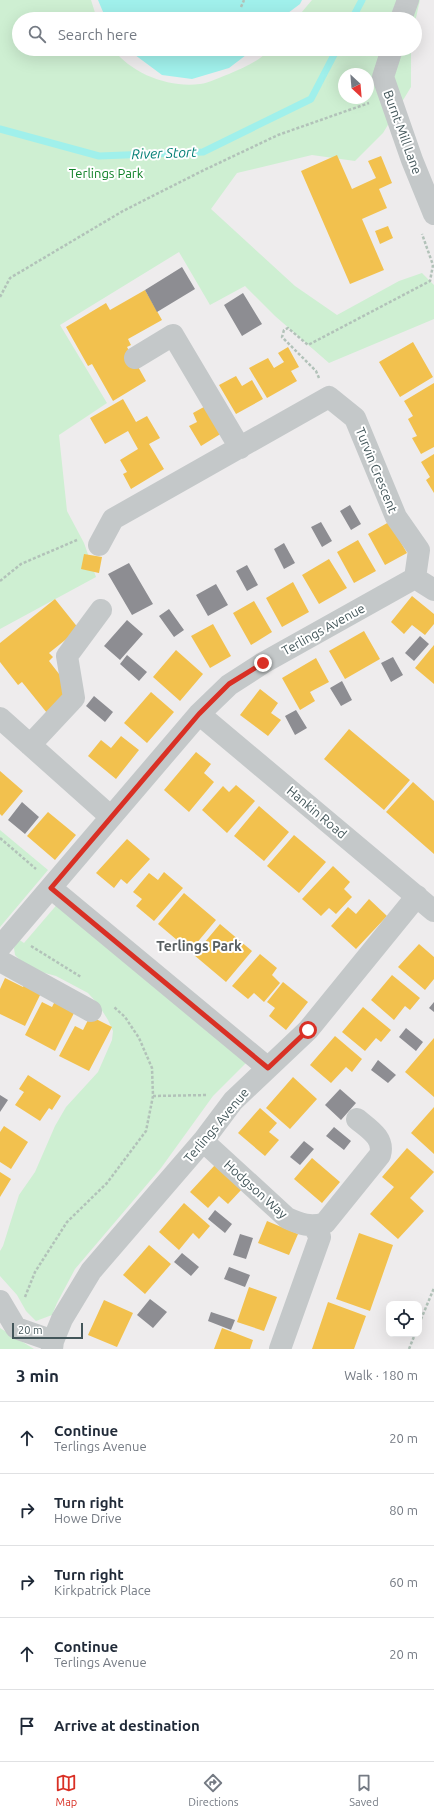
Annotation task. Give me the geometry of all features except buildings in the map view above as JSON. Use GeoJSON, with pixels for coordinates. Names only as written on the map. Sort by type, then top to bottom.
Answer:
{"type":"FeatureCollection","features":[{"type":"Feature","properties":{"kind":"street"},"geometry":{"type":"LineString","coordinates":[[404,12],[408,0]]}},
{"type":"Feature","properties":{"kind":"street","name":"Burnt Mill Lane"},"geometry":{"type":"LineString","coordinates":[[390,56],[383,77],[412,160],[434,214]]}},
{"type":"Feature","properties":{"kind":"street"},"geometry":{"type":"LineString","coordinates":[[134,358],[173,335],[240,448]]}},
{"type":"Feature","properties":{"kind":"street"},"geometry":{"type":"LineString","coordinates":[[99,545],[113,519],[329,398]]}},
{"type":"Feature","properties":{"kind":"street","name":"Turvin Crescent"},"geometry":{"type":"LineString","coordinates":[[329,398],[355,418],[396,517],[419,550],[415,578]]}},
{"type":"Feature","properties":{"kind":"street"},"geometry":{"type":"LineString","coordinates":[[415,578],[434,590]]}},
{"type":"Feature","properties":{"kind":"street","name":"Terlings Avenue"},"geometry":{"type":"LineString","coordinates":[[6,940],[199,714],[229,684],[415,578]]}},
{"type":"Feature","properties":{"kind":"street"},"geometry":{"type":"LineString","coordinates":[[30,745],[74,698],[66,656],[101,610]]}},
{"type":"Feature","properties":{"kind":"street","name":"Hankin Road"},"geometry":{"type":"LineString","coordinates":[[199,714],[434,911]]}},
{"type":"Feature","properties":{"kind":"street"},"geometry":{"type":"LineString","coordinates":[[0,718],[111,817]]}},
{"type":"Feature","properties":{"kind":"street"},"geometry":{"type":"LineString","coordinates":[[52,885],[268,1068]]}},
{"type":"Feature","properties":{"kind":"street","name":"Terlings Avenue"},"geometry":{"type":"LineString","coordinates":[[52,1345],[62,1318],[91,1271],[203,1141],[233,1101],[308,1030],[417,896]]}},
{"type":"Feature","properties":{"kind":"street"},"geometry":{"type":"LineString","coordinates":[[0,961],[100,1007]]}},
{"type":"Feature","properties":{"kind":"street"},"geometry":{"type":"LineString","coordinates":[[280,1349],[320,1237],[314,1227],[325,1223],[380,1155],[382,1148],[377,1135],[357,1119]]}},
{"type":"Feature","properties":{"kind":"street","name":"Hodgson Way"},"geometry":{"type":"LineString","coordinates":[[203,1141],[287,1218],[298,1223],[314,1227]]}},
{"type":"Feature","properties":{"kind":"street"},"geometry":{"type":"LineString","coordinates":[[0,1301],[16,1328],[52,1345]]}},
{"type":"Feature","properties":{"kind":"path"},"geometry":{"type":"LineString","coordinates":[[241,7],[244,0]]}},
{"type":"Feature","properties":{"kind":"path"},"geometry":{"type":"LineString","coordinates":[[0,297],[10,278],[123,211],[278,135],[390,97]]}},
{"type":"Feature","properties":{"kind":"path"},"geometry":{"type":"LineString","coordinates":[[329,398],[316,371],[282,336],[284,330],[288,328],[308,345],[430,281]]}},
{"type":"Feature","properties":{"kind":"path"},"geometry":{"type":"LineString","coordinates":[[0,581],[21,564],[86,536],[99,545]]}},
{"type":"Feature","properties":{"kind":"path"},"geometry":{"type":"LineString","coordinates":[[0,838],[52,885]]}},
{"type":"Feature","properties":{"kind":"path"},"geometry":{"type":"LineString","coordinates":[[6,940],[40,953],[76,973],[87,982]]}},
{"type":"Feature","properties":{"kind":"path"},"geometry":{"type":"LineString","coordinates":[[16,1328],[34,1272],[67,1222],[107,1183],[146,1132],[153,1096],[152,1068],[138,1038],[125,1017],[100,1007]]}},
{"type":"Feature","properties":{"kind":"path"},"geometry":{"type":"LineString","coordinates":[[153,1096],[223,1095],[233,1101]]}},
{"type":"Feature","properties":{"kind":"path"},"geometry":{"type":"LineString","coordinates":[[422,1317],[434,1288]]}},
{"type":"Feature","properties":{"kind":"path"},"geometry":{"type":"LineString","coordinates":[[409,1349],[414,1337]]}},
{"type":"Feature","properties":{"kind":"green space","name":"Terlings Park"},"geometry":{"type":"Polygon","coordinates":[[[0,0],[91,0],[95,12],[12,12],[12,56],[119,56],[130,66],[141,72],[176,84],[200,84],[211,81],[251,64],[262,56],[411,56],[411,87],[383,133],[355,161],[312,155],[237,173],[211,209],[295,286],[337,315],[399,281],[422,273],[434,285],[434,319],[329,363],[275,316],[245,286],[210,305],[179,252],[60,325],[107,403],[59,435],[67,511],[84,543],[96,577],[0,629],[0,0]]]}},
{"type":"Feature","properties":{"kind":"green space"},"geometry":{"type":"Polygon","coordinates":[[[312,0],[420,0],[417,12],[302,12],[312,0]]]}},
{"type":"Feature","properties":{"kind":"green space"},"geometry":{"type":"Polygon","coordinates":[[[0,830],[48,870],[0,927],[0,830]]]}},
{"type":"Feature","properties":{"kind":"green space"},"geometry":{"type":"Polygon","coordinates":[[[60,901],[248,1061],[213,1096],[161,1168],[75,1269],[52,1315],[36,1321],[26,1311],[17,1295],[0,1276],[0,1251],[3,1246],[19,1195],[35,1172],[55,1126],[66,1107],[98,1072],[112,1040],[113,1031],[98,1004],[88,993],[56,976],[34,970],[15,955],[14,948],[18,939],[24,943],[60,901]]]}},
{"type":"Feature","properties":{"kind":"green space"},"geometry":{"type":"Polygon","coordinates":[[[0,1328],[34,1349],[0,1349],[0,1328]]]}},
{"type":"Feature","properties":{"kind":"water"},"geometry":{"type":"Polygon","coordinates":[[[98,0],[302,0],[300,4],[289,12],[103,12],[98,0]]]}},
{"type":"Feature","properties":{"kind":"water"},"geometry":{"type":"Polygon","coordinates":[[[136,56],[245,56],[229,68],[192,79],[162,75],[136,56]]]}},
{"type":"Feature","properties":{"kind":"waterway","name":"River Stort"},"geometry":{"type":"LineString","coordinates":[[356,12],[362,0]]}},
{"type":"Feature","properties":{"kind":"waterway","name":"River Stort"},"geometry":{"type":"LineString","coordinates":[[0,129],[99,156],[203,152],[311,99],[333,56]]}},
{"type":"Feature","properties":{"kind":"district","name":"Terlings Park"},"geometry":{"type":"Point","coordinates":[199,946]}},
{"type":"Feature","properties":{"kind":"route"},"geometry":{"type":"LineString","coordinates":[[263,663],[229,684],[199,714],[51,888],[268,1068],[308,1030]]}}]}
